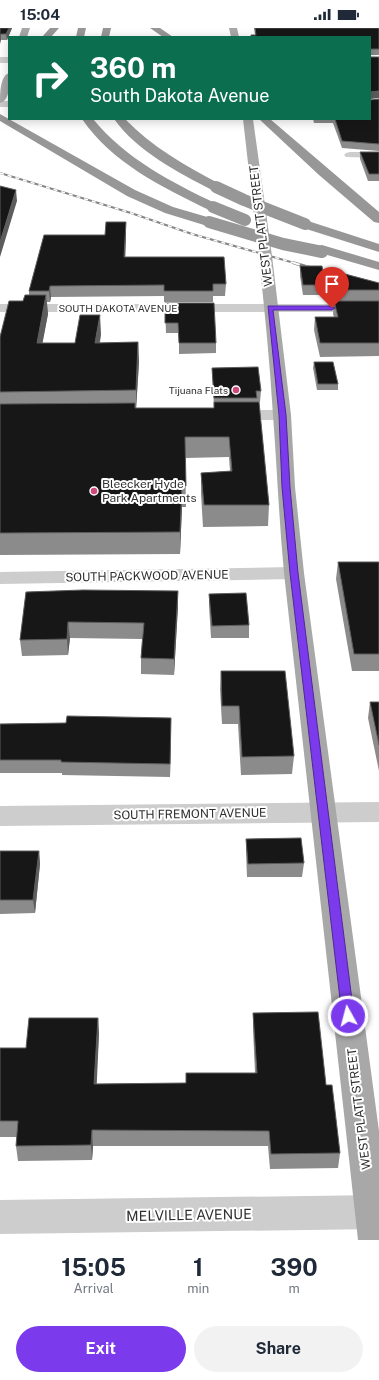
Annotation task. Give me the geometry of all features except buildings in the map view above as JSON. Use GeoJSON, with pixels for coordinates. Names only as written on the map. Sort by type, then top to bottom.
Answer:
{"type":"FeatureCollection","features":[{"type":"Feature","properties":{"kind":"highway"},"geometry":{"type":"LineString","coordinates":[[47,36],[55,28]]}},
{"type":"Feature","properties":{"kind":"highway"},"geometry":{"type":"LineString","coordinates":[[154,28],[167,36]]}},
{"type":"Feature","properties":{"kind":"highway"},"geometry":{"type":"LineString","coordinates":[[0,117],[131,193],[169,210],[283,244],[322,250],[379,266]]}},
{"type":"Feature","properties":{"kind":"highway"},"geometry":{"type":"LineString","coordinates":[[88,120],[112,146],[135,163],[167,183],[213,207],[322,250]]}},
{"type":"Feature","properties":{"kind":"highway"},"geometry":{"type":"LineString","coordinates":[[120,120],[150,148],[182,169],[216,187],[305,224],[379,248]]}},
{"type":"Feature","properties":{"kind":"highway"},"geometry":{"type":"LineString","coordinates":[[265,120],[323,172],[379,219]]}},
{"type":"Feature","properties":{"kind":"main road"},"geometry":{"type":"LineString","coordinates":[[0,100],[8,79]]}},
{"type":"Feature","properties":{"kind":"main road","name":"WEST PLATT STREET"},"geometry":{"type":"LineString","coordinates":[[248,120],[265,256],[282,415],[286,487],[294,573],[376,1221]]}},
{"type":"Feature","properties":{"kind":"street"},"geometry":{"type":"LineString","coordinates":[[350,155],[379,155]]}},
{"type":"Feature","properties":{"kind":"street","name":"SOUTH DAKOTA AVENUE"},"geometry":{"type":"LineString","coordinates":[[0,308],[379,308]]}},
{"type":"Feature","properties":{"kind":"street"},"geometry":{"type":"LineString","coordinates":[[218,416],[282,415]]}},
{"type":"Feature","properties":{"kind":"street","name":"SOUTH PACKWOOD AVENUE"},"geometry":{"type":"LineString","coordinates":[[0,578],[294,573]]}},
{"type":"Feature","properties":{"kind":"street","name":"SOUTH FREMONT AVENUE"},"geometry":{"type":"LineString","coordinates":[[0,816],[324,811],[379,812]]}},
{"type":"Feature","properties":{"kind":"street","name":"MELVILLE AVENUE"},"geometry":{"type":"LineString","coordinates":[[0,1218],[376,1221]]}},
{"type":"Feature","properties":{"kind":"railway"},"geometry":{"type":"LineString","coordinates":[[0,173],[131,213],[192,234],[298,264]]}},
{"type":"Feature","properties":{"kind":"railway"},"geometry":{"type":"LineString","coordinates":[[294,263],[336,275]]}},
{"type":"Feature","properties":{"kind":"place","name":"Tijuana Flats"},"geometry":{"type":"Point","coordinates":[236,390]}},
{"type":"Feature","properties":{"kind":"place","name":"Bleecker Hyde Park Apartments"},"geometry":{"type":"Point","coordinates":[94,491]}},
{"type":"Feature","properties":{"kind":"route"},"geometry":{"type":"LineString","coordinates":[[332,308],[270,308],[282,415],[289,528],[348,1016]]}}]}
